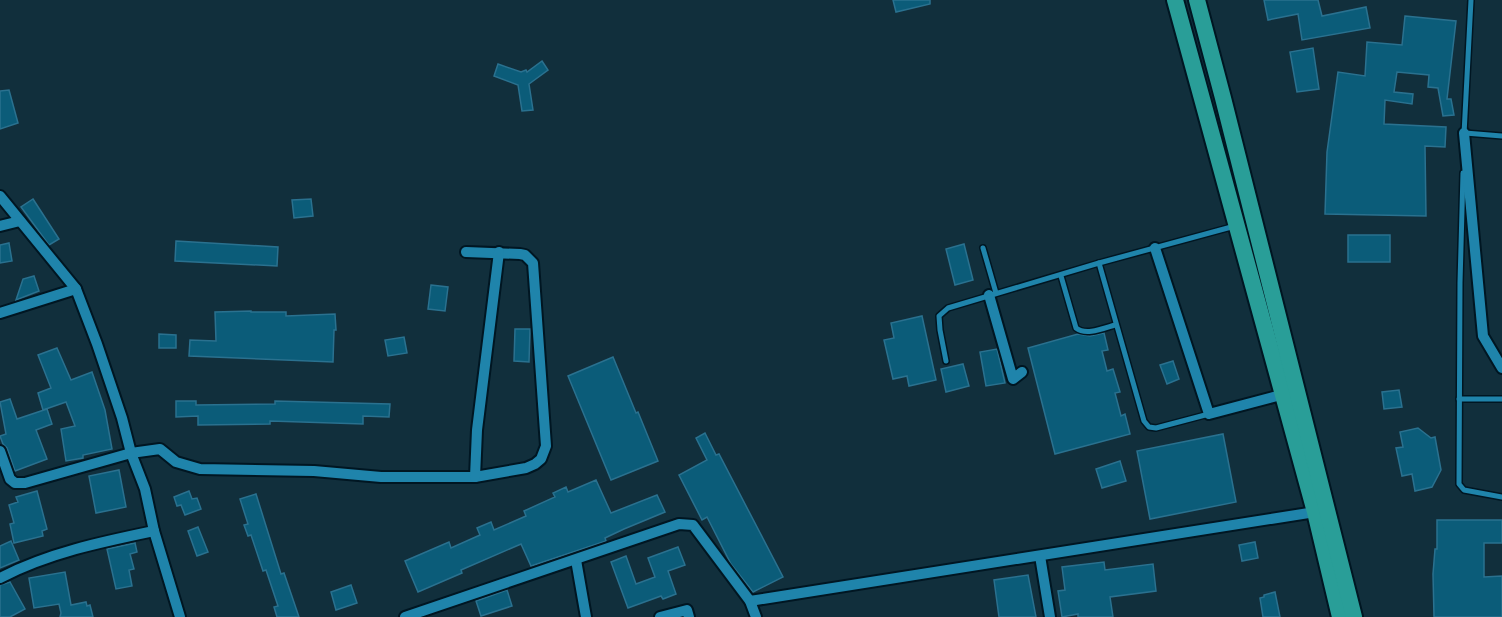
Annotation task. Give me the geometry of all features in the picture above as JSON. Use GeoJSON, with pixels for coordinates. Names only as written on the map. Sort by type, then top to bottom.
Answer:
{"type":"FeatureCollection","features":[{"type":"Feature","properties":{"kind":"main road"},"geometry":{"type":"LineString","coordinates":[[1175,0],[1281,395],[1315,512],[1340,617]]}},
{"type":"Feature","properties":{"kind":"main road"},"geometry":{"type":"LineString","coordinates":[[1197,0],[1354,617]]}},
{"type":"Feature","properties":{"kind":"street"},"geometry":{"type":"LineString","coordinates":[[1464,133],[1483,336],[1502,368]]}},
{"type":"Feature","properties":{"kind":"street"},"geometry":{"type":"LineString","coordinates":[[0,196],[76,289],[97,344],[122,418],[131,453],[145,489],[154,531],[180,617]]}},
{"type":"Feature","properties":{"kind":"street"},"geometry":{"type":"LineString","coordinates":[[0,226],[20,221]]}},
{"type":"Feature","properties":{"kind":"street"},"geometry":{"type":"LineString","coordinates":[[1155,248],[1209,414],[1281,395]]}},
{"type":"Feature","properties":{"kind":"street"},"geometry":{"type":"LineString","coordinates":[[0,451],[10,479],[15,483],[25,483],[131,453],[160,449],[176,462],[200,469],[314,471],[381,477],[475,477],[526,468],[541,459],[546,446],[533,263],[525,255],[466,252]]}},
{"type":"Feature","properties":{"kind":"street"},"geometry":{"type":"LineString","coordinates":[[475,477],[478,418],[499,252]]}},
{"type":"Feature","properties":{"kind":"street"},"geometry":{"type":"LineString","coordinates":[[0,313],[76,289]]}},
{"type":"Feature","properties":{"kind":"street"},"geometry":{"type":"LineString","coordinates":[[992,294],[1013,379],[1022,372]]}},
{"type":"Feature","properties":{"kind":"street"},"geometry":{"type":"LineString","coordinates":[[750,601],[1315,512]]}},
{"type":"Feature","properties":{"kind":"street"},"geometry":{"type":"LineString","coordinates":[[405,617],[679,524],[693,525],[750,601],[756,617]]}},
{"type":"Feature","properties":{"kind":"street"},"geometry":{"type":"LineString","coordinates":[[0,578],[23,566],[88,544],[154,531]]}},
{"type":"Feature","properties":{"kind":"street"},"geometry":{"type":"LineString","coordinates":[[1040,556],[1050,617]]}},
{"type":"Feature","properties":{"kind":"street"},"geometry":{"type":"LineString","coordinates":[[576,560],[586,617]]}},
{"type":"Feature","properties":{"kind":"street"},"geometry":{"type":"LineString","coordinates":[[660,617],[687,610],[689,617]]}},
{"type":"Feature","properties":{"kind":"lane"},"geometry":{"type":"LineString","coordinates":[[1471,0],[1464,133],[1459,399],[1460,488],[1502,497]]}},
{"type":"Feature","properties":{"kind":"lane"},"geometry":{"type":"LineString","coordinates":[[1464,133],[1502,136]]}},
{"type":"Feature","properties":{"kind":"lane"},"geometry":{"type":"LineString","coordinates":[[946,360],[939,316],[948,308],[1235,226]]}},
{"type":"Feature","properties":{"kind":"lane"},"geometry":{"type":"LineString","coordinates":[[982,248],[992,294]]}},
{"type":"Feature","properties":{"kind":"lane"},"geometry":{"type":"LineString","coordinates":[[1099,263],[1144,421],[1149,427],[1156,428],[1209,414]]}},
{"type":"Feature","properties":{"kind":"lane"},"geometry":{"type":"LineString","coordinates":[[1061,276],[1076,328],[1089,332],[1115,325]]}},
{"type":"Feature","properties":{"kind":"lane"},"geometry":{"type":"LineString","coordinates":[[1459,399],[1502,399]]}},
{"type":"Feature","properties":{"kind":"building"},"geometry":{"type":"Polygon","coordinates":[[[893,0],[930,0],[930,4],[896,12],[893,0]]]}},
{"type":"Feature","properties":{"kind":"building"},"geometry":{"type":"Polygon","coordinates":[[[1264,0],[1318,0],[1322,16],[1366,7],[1370,28],[1302,40],[1298,14],[1268,20],[1264,0]]]}},
{"type":"Feature","properties":{"kind":"building"},"geometry":{"type":"Polygon","coordinates":[[[1405,16],[1456,21],[1447,99],[1451,99],[1454,115],[1443,116],[1438,88],[1428,87],[1429,75],[1397,72],[1394,92],[1413,94],[1412,104],[1385,100],[1384,124],[1446,127],[1445,147],[1425,146],[1426,216],[1325,214],[1327,152],[1338,72],[1365,76],[1367,42],[1402,45],[1405,16]]]}},
{"type":"Feature","properties":{"kind":"building"},"geometry":{"type":"Polygon","coordinates":[[[1313,48],[1319,89],[1297,92],[1290,52],[1313,48]]]}},
{"type":"Feature","properties":{"kind":"building"},"geometry":{"type":"Polygon","coordinates":[[[542,61],[548,70],[529,84],[533,110],[522,111],[518,85],[494,76],[498,64],[527,72],[542,61]]]}},
{"type":"Feature","properties":{"kind":"building"},"geometry":{"type":"Polygon","coordinates":[[[9,90],[18,123],[0,129],[0,91],[9,90]]]}},
{"type":"Feature","properties":{"kind":"building"},"geometry":{"type":"Polygon","coordinates":[[[33,199],[59,239],[49,245],[21,207],[33,199]]]}},
{"type":"Feature","properties":{"kind":"building"},"geometry":{"type":"Polygon","coordinates":[[[311,199],[313,216],[294,218],[292,200],[311,199]]]}},
{"type":"Feature","properties":{"kind":"building"},"geometry":{"type":"Polygon","coordinates":[[[1348,235],[1390,235],[1390,262],[1348,262],[1348,235]]]}},
{"type":"Feature","properties":{"kind":"building"},"geometry":{"type":"Polygon","coordinates":[[[176,241],[278,247],[277,266],[175,261],[176,241]]]}},
{"type":"Feature","properties":{"kind":"building"},"geometry":{"type":"Polygon","coordinates":[[[9,243],[12,261],[0,263],[0,245],[9,243]]]}},
{"type":"Feature","properties":{"kind":"building"},"geometry":{"type":"Polygon","coordinates":[[[964,244],[973,280],[955,285],[946,249],[964,244]]]}},
{"type":"Feature","properties":{"kind":"building"},"geometry":{"type":"Polygon","coordinates":[[[34,276],[39,291],[16,300],[23,279],[34,276]]]}},
{"type":"Feature","properties":{"kind":"building"},"geometry":{"type":"Polygon","coordinates":[[[431,285],[448,287],[445,311],[428,309],[431,285]]]}},
{"type":"Feature","properties":{"kind":"building"},"geometry":{"type":"Polygon","coordinates":[[[215,312],[286,312],[286,316],[335,314],[333,362],[189,356],[190,340],[216,341],[215,312]]]}},
{"type":"Feature","properties":{"kind":"building"},"geometry":{"type":"Polygon","coordinates":[[[922,316],[936,380],[909,386],[907,376],[893,379],[884,340],[894,338],[891,323],[922,316]]]}},
{"type":"Feature","properties":{"kind":"building"},"geometry":{"type":"Polygon","coordinates":[[[515,329],[530,329],[529,362],[514,361],[515,329]]]}},
{"type":"Feature","properties":{"kind":"building"},"geometry":{"type":"Polygon","coordinates":[[[1104,333],[1108,350],[1102,351],[1107,371],[1113,369],[1120,392],[1115,393],[1121,416],[1125,414],[1130,434],[1055,454],[1028,348],[1078,334],[1090,336],[1104,333]]]}},
{"type":"Feature","properties":{"kind":"building"},"geometry":{"type":"Polygon","coordinates":[[[159,334],[176,335],[176,348],[159,348],[159,334]]]}},
{"type":"Feature","properties":{"kind":"building"},"geometry":{"type":"Polygon","coordinates":[[[404,337],[407,353],[388,356],[385,340],[404,337]]]}},
{"type":"Feature","properties":{"kind":"building"},"geometry":{"type":"Polygon","coordinates":[[[57,348],[71,380],[92,372],[105,410],[112,449],[66,461],[61,429],[75,426],[66,402],[43,410],[38,393],[51,388],[38,355],[57,348]]]}},
{"type":"Feature","properties":{"kind":"building"},"geometry":{"type":"Polygon","coordinates":[[[997,349],[1005,383],[986,386],[980,352],[997,349]]]}},
{"type":"Feature","properties":{"kind":"building"},"geometry":{"type":"Polygon","coordinates":[[[613,357],[658,461],[611,480],[568,376],[613,357]]]}},
{"type":"Feature","properties":{"kind":"building"},"geometry":{"type":"Polygon","coordinates":[[[1173,361],[1179,379],[1167,384],[1160,365],[1173,361]]]}},
{"type":"Feature","properties":{"kind":"building"},"geometry":{"type":"Polygon","coordinates":[[[963,364],[969,386],[946,392],[941,369],[963,364]]]}},
{"type":"Feature","properties":{"kind":"building"},"geometry":{"type":"Polygon","coordinates":[[[1399,390],[1402,407],[1384,409],[1382,392],[1399,390]]]}},
{"type":"Feature","properties":{"kind":"building"},"geometry":{"type":"Polygon","coordinates":[[[10,399],[17,419],[47,409],[52,424],[36,430],[47,459],[15,471],[0,436],[6,434],[0,402],[10,399]]]}},
{"type":"Feature","properties":{"kind":"building"},"geometry":{"type":"Polygon","coordinates":[[[176,401],[196,401],[196,405],[275,404],[275,401],[390,404],[389,417],[363,416],[363,424],[270,421],[270,424],[198,425],[198,416],[176,417],[176,401]]]}},
{"type":"Feature","properties":{"kind":"building"},"geometry":{"type":"Polygon","coordinates":[[[1418,428],[1431,438],[1435,437],[1441,470],[1432,487],[1415,491],[1412,474],[1402,476],[1396,448],[1403,447],[1400,432],[1418,428]]]}},
{"type":"Feature","properties":{"kind":"building"},"geometry":{"type":"Polygon","coordinates":[[[705,433],[716,455],[719,454],[783,577],[753,592],[731,564],[707,517],[702,520],[679,475],[707,460],[696,438],[705,433]]]}},
{"type":"Feature","properties":{"kind":"building"},"geometry":{"type":"Polygon","coordinates":[[[1223,434],[1236,502],[1150,519],[1137,451],[1223,434]]]}},
{"type":"Feature","properties":{"kind":"building"},"geometry":{"type":"Polygon","coordinates":[[[1120,461],[1126,481],[1102,488],[1096,469],[1120,461]]]}},
{"type":"Feature","properties":{"kind":"building"},"geometry":{"type":"Polygon","coordinates":[[[119,470],[126,507],[96,513],[89,476],[119,470]]]}},
{"type":"Feature","properties":{"kind":"building"},"geometry":{"type":"Polygon","coordinates":[[[596,480],[611,513],[657,495],[665,512],[605,538],[606,541],[531,566],[521,544],[418,592],[405,561],[449,542],[451,548],[480,535],[477,528],[491,522],[494,530],[526,516],[524,511],[555,497],[553,493],[566,487],[568,492],[596,480]]]}},
{"type":"Feature","properties":{"kind":"building"},"geometry":{"type":"Polygon","coordinates":[[[37,491],[47,529],[42,531],[43,536],[14,543],[10,524],[14,523],[9,505],[18,502],[16,497],[37,491]]]}},
{"type":"Feature","properties":{"kind":"building"},"geometry":{"type":"Polygon","coordinates":[[[189,491],[192,499],[197,498],[201,509],[185,515],[181,505],[177,506],[174,497],[189,491]]]}},
{"type":"Feature","properties":{"kind":"building"},"geometry":{"type":"Polygon","coordinates":[[[256,494],[281,574],[284,573],[299,617],[277,617],[274,607],[278,606],[266,570],[263,571],[251,535],[248,536],[244,525],[248,524],[240,499],[256,494]]]}},
{"type":"Feature","properties":{"kind":"building"},"geometry":{"type":"Polygon","coordinates":[[[1437,520],[1502,520],[1502,543],[1484,543],[1484,577],[1502,576],[1502,617],[1434,617],[1433,574],[1435,549],[1437,549],[1437,520]]]}},
{"type":"Feature","properties":{"kind":"building"},"geometry":{"type":"Polygon","coordinates":[[[198,527],[208,552],[197,556],[188,531],[198,527]]]}},
{"type":"Feature","properties":{"kind":"building"},"geometry":{"type":"Polygon","coordinates":[[[11,541],[19,560],[0,568],[0,546],[11,541]]]}},
{"type":"Feature","properties":{"kind":"building"},"geometry":{"type":"Polygon","coordinates":[[[1255,542],[1258,558],[1242,561],[1239,545],[1255,542]]]}},
{"type":"Feature","properties":{"kind":"building"},"geometry":{"type":"Polygon","coordinates":[[[135,543],[137,552],[130,554],[134,569],[129,570],[132,586],[116,589],[107,549],[135,543]]]}},
{"type":"Feature","properties":{"kind":"building"},"geometry":{"type":"Polygon","coordinates":[[[678,547],[685,565],[668,571],[676,594],[663,599],[661,596],[628,608],[611,562],[626,556],[636,584],[655,577],[648,558],[678,547]]]}},
{"type":"Feature","properties":{"kind":"building"},"geometry":{"type":"Polygon","coordinates":[[[1104,562],[1105,570],[1153,564],[1156,591],[1110,597],[1113,617],[1078,617],[1078,614],[1062,617],[1058,591],[1065,590],[1062,567],[1104,562]]]}},
{"type":"Feature","properties":{"kind":"building"},"geometry":{"type":"Polygon","coordinates":[[[65,572],[71,605],[86,602],[87,606],[90,605],[93,617],[60,617],[59,604],[34,608],[29,578],[65,572]]]}},
{"type":"Feature","properties":{"kind":"building"},"geometry":{"type":"Polygon","coordinates":[[[1028,575],[1036,617],[999,617],[994,580],[1028,575]]]}},
{"type":"Feature","properties":{"kind":"building"},"geometry":{"type":"Polygon","coordinates":[[[10,582],[25,609],[10,617],[0,617],[0,585],[10,582]]]}},
{"type":"Feature","properties":{"kind":"building"},"geometry":{"type":"Polygon","coordinates":[[[351,585],[357,603],[336,610],[331,592],[351,585]]]}},
{"type":"Feature","properties":{"kind":"building"},"geometry":{"type":"Polygon","coordinates":[[[507,590],[512,606],[481,616],[476,601],[507,590]]]}},
{"type":"Feature","properties":{"kind":"building"},"geometry":{"type":"Polygon","coordinates":[[[1275,592],[1280,617],[1263,617],[1260,598],[1275,592]]]}}]}
